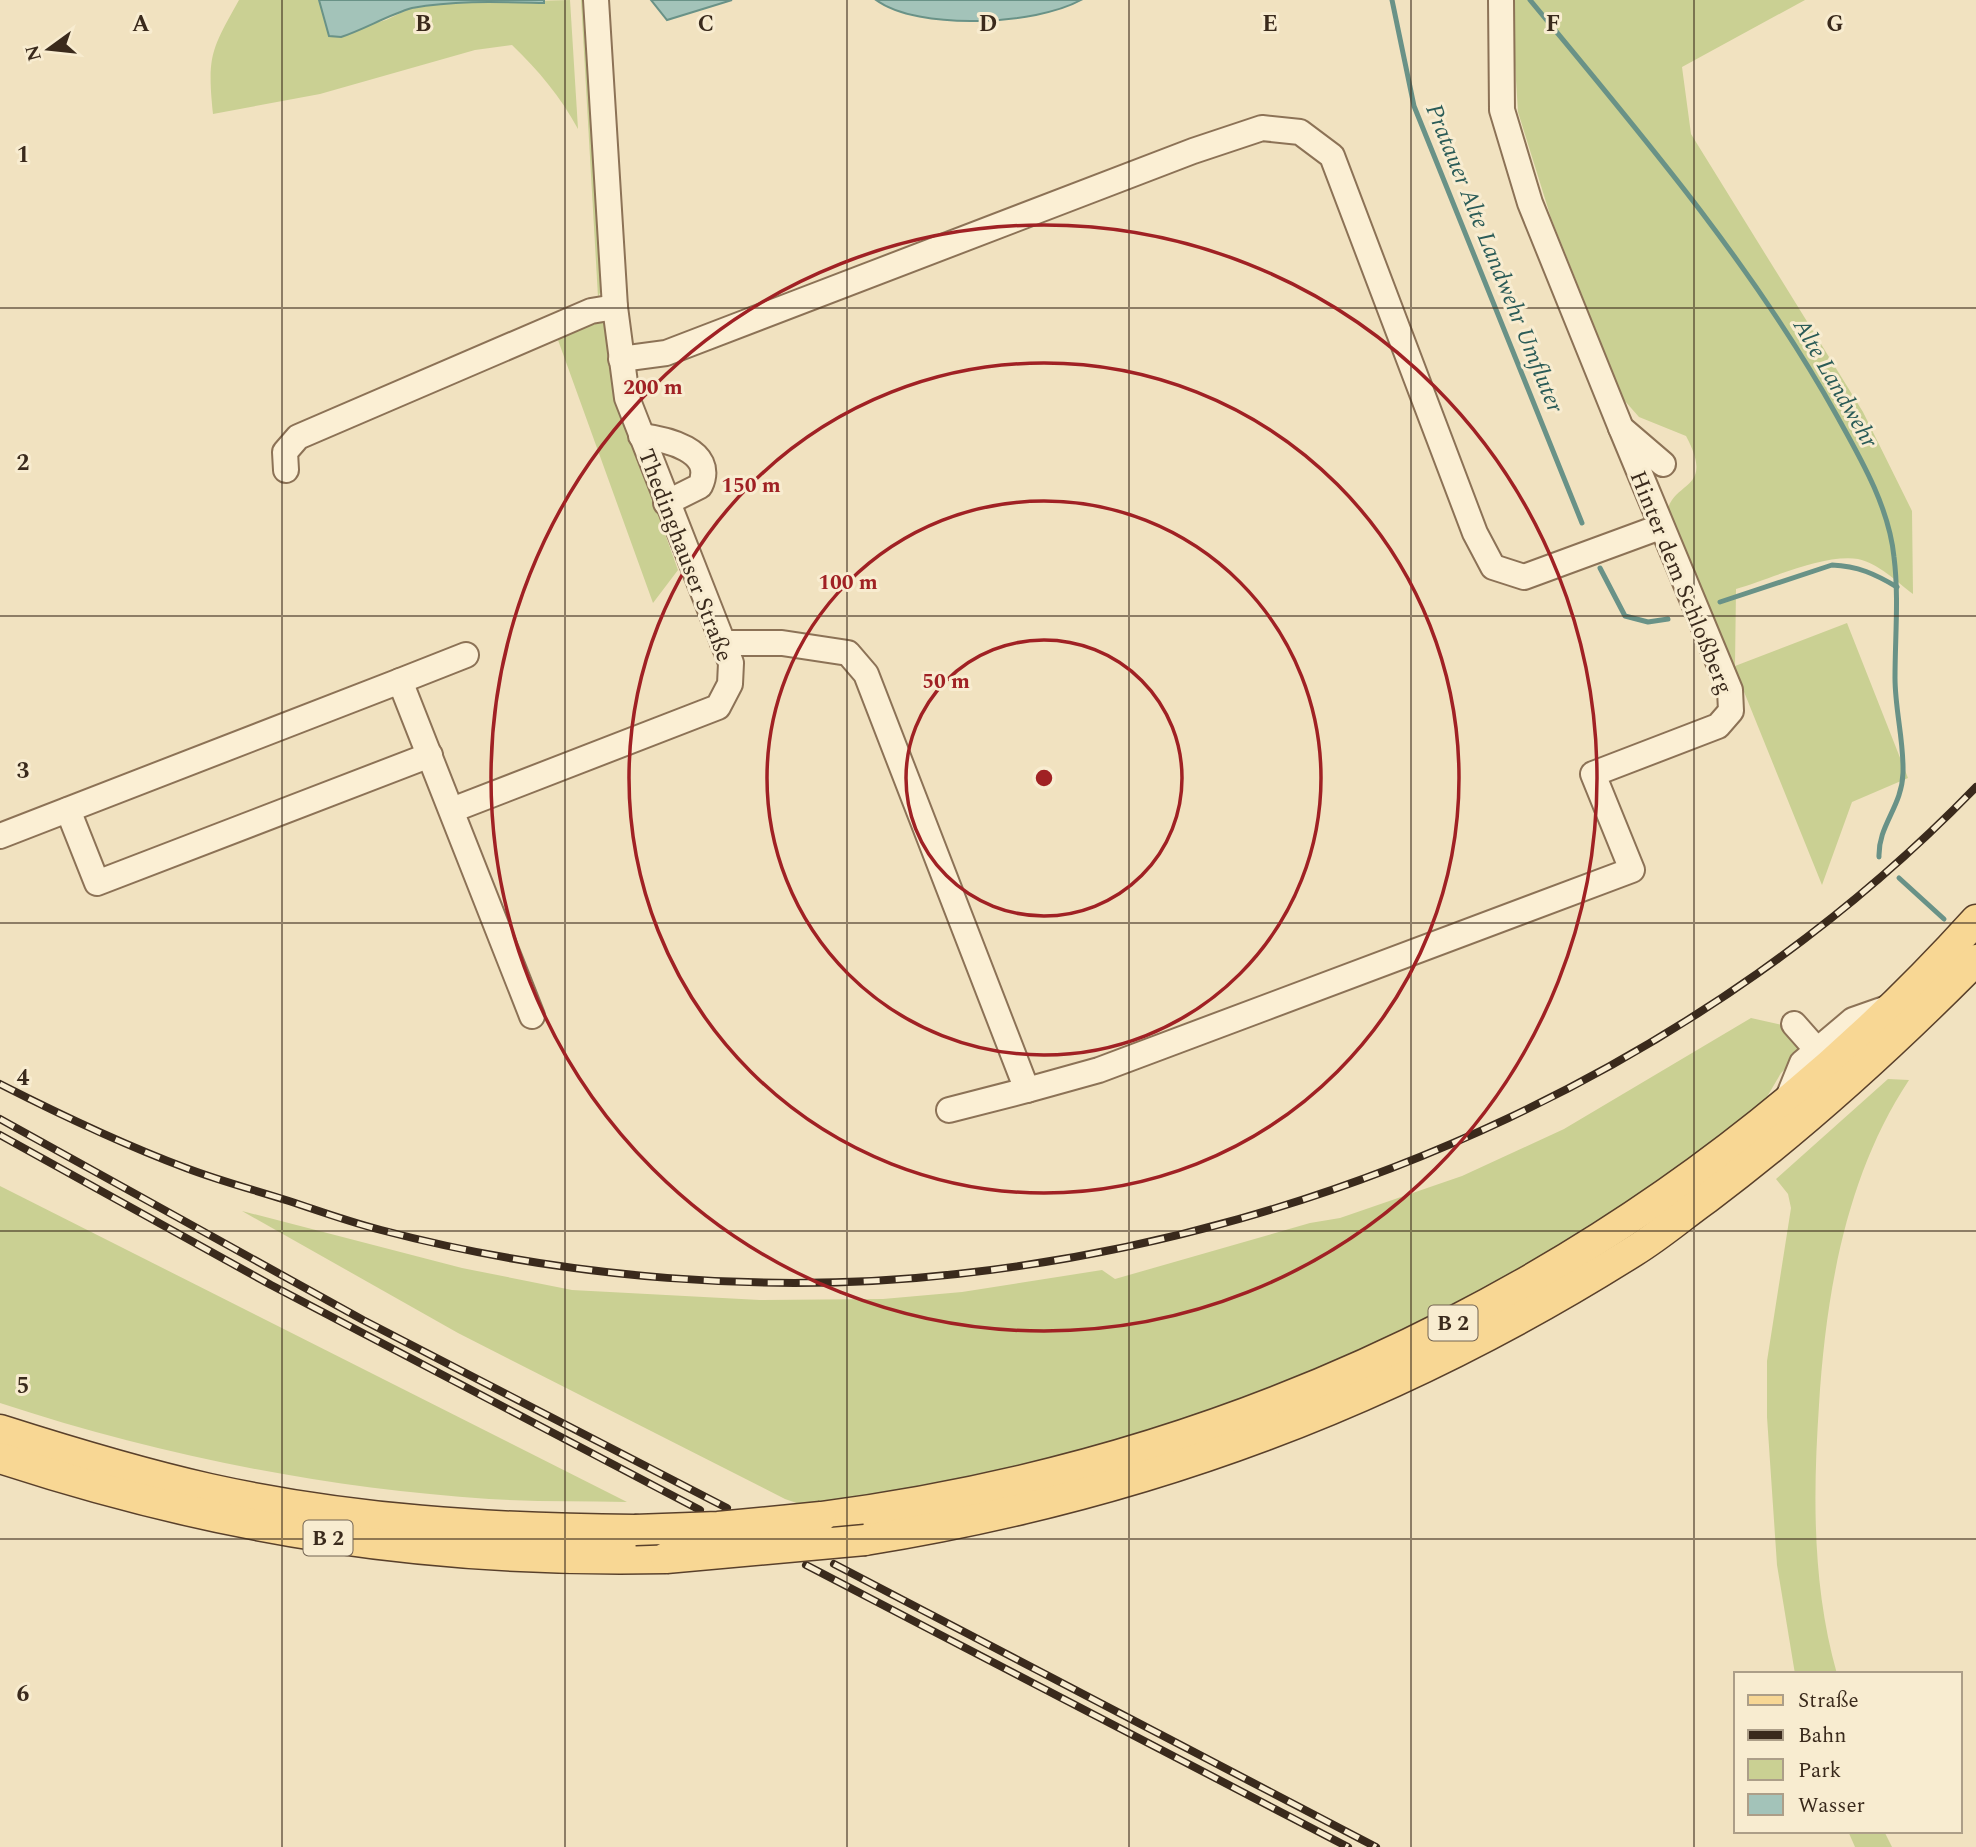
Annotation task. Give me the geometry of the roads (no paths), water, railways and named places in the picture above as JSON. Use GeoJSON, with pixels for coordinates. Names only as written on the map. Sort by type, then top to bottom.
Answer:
{"type":"FeatureCollection","features":[{"type":"Feature","properties":{"kind":"main road","name":"B 2"},"geometry":{"type":"LineString","coordinates":[[0,1430],[108,1463],[210,1489],[345,1512],[497,1527],[635,1530],[718,1527],[821,1517],[944,1498],[1116,1458],[1242,1416],[1330,1381],[1455,1322],[1536,1278],[1674,1189],[1786,1103],[1894,1005],[1976,920]]}},
{"type":"Feature","properties":{"kind":"main road","name":"B 2"},"geometry":{"type":"LineString","coordinates":[[0,1458],[106,1491],[208,1517],[342,1541],[493,1555],[666,1558],[865,1540],[1017,1512],[1185,1465],[1331,1410],[1485,1337],[1637,1250],[1737,1175],[1857,1076],[1976,960]]}},
{"type":"Feature","properties":{"kind":"lane","name":"Thedinghauser Straße"},"geometry":{"type":"LineString","coordinates":[[452,810],[718,706],[730,684],[730,663],[723,643],[627,398],[615,307],[596,0]]}},
{"type":"Feature","properties":{"kind":"lane","name":"Hinter dem Schloßberg"},"geometry":{"type":"LineString","coordinates":[[1027,1090],[1099,1070],[1632,870],[1594,774],[1718,726],[1731,711],[1730,690],[1660,527],[1530,203],[1503,110],[1501,0]]}},
{"type":"Feature","properties":{"kind":"lane"},"geometry":{"type":"LineString","coordinates":[[621,359],[666,354],[1193,151],[1262,128],[1300,132],[1332,156],[1475,533],[1493,567],[1524,577],[1660,527]]}},
{"type":"Feature","properties":{"kind":"lane"},"geometry":{"type":"LineString","coordinates":[[286,470],[285,452],[298,437],[591,311],[615,307]]}},
{"type":"Feature","properties":{"kind":"lane","name":"Hinter dem Schloßberg"},"geometry":{"type":"LineString","coordinates":[[1621,428],[1663,464]]}},
{"type":"Feature","properties":{"kind":"lane"},"geometry":{"type":"LineString","coordinates":[[640,436],[679,444],[702,464],[705,472],[700,486],[666,503]]}},
{"type":"Feature","properties":{"kind":"lane"},"geometry":{"type":"LineString","coordinates":[[723,643],[782,643],[848,653],[866,674],[1027,1090],[949,1110]]}},
{"type":"Feature","properties":{"kind":"lane"},"geometry":{"type":"LineString","coordinates":[[0,836],[466,655]]}},
{"type":"Feature","properties":{"kind":"lane"},"geometry":{"type":"LineString","coordinates":[[400,681],[532,1016]]}},
{"type":"Feature","properties":{"kind":"lane"},"geometry":{"type":"LineString","coordinates":[[68,810],[97,883],[430,755]]}},
{"type":"Feature","properties":{"kind":"lane"},"geometry":{"type":"LineString","coordinates":[[1786,1103],[1802,1063],[1853,1020],[1894,1005]]}},
{"type":"Feature","properties":{"kind":"lane"},"geometry":{"type":"LineString","coordinates":[[1794,1024],[1817,1050]]}},
{"type":"Feature","properties":{"kind":"water"},"geometry":{"type":"Polygon","coordinates":[[[319,0],[544,0],[544,3],[428,5],[394,14],[341,37],[329,36],[319,0]]]}},
{"type":"Feature","properties":{"kind":"water"},"geometry":{"type":"Polygon","coordinates":[[[651,0],[732,0],[667,20],[651,0]]]}},
{"type":"Feature","properties":{"kind":"water"},"geometry":{"type":"Polygon","coordinates":[[[876,0],[1081,0],[1036,15],[977,21],[919,17],[895,10],[876,0]]]}},
{"type":"Feature","properties":{"kind":"waterway","name":"Pratauer Alte Landwehr Umfluter"},"geometry":{"type":"LineString","coordinates":[[1392,0],[1414,106],[1582,523]]}},
{"type":"Feature","properties":{"kind":"waterway","name":"Alte Landwehr"},"geometry":{"type":"LineString","coordinates":[[1530,0],[1693,201],[1769,306],[1837,416],[1880,502],[1891,538],[1895,572],[1895,690],[1903,773],[1899,796],[1882,835],[1879,857]]}},
{"type":"Feature","properties":{"kind":"waterway","name":"Pratauer Alte Landwehr Umfluter"},"geometry":{"type":"LineString","coordinates":[[1720,602],[1832,565],[1866,572],[1897,587]]}},
{"type":"Feature","properties":{"kind":"waterway","name":"Pratauer Alte Landwehr Umfluter"},"geometry":{"type":"LineString","coordinates":[[1600,568],[1625,616],[1648,622],[1668,619]]}},
{"type":"Feature","properties":{"kind":"waterway","name":"Alte Landwehr"},"geometry":{"type":"LineString","coordinates":[[1899,878],[1944,919]]}},
{"type":"Feature","properties":{"kind":"railway"},"geometry":{"type":"LineString","coordinates":[[0,1084],[115,1139],[199,1173],[358,1224],[450,1247],[521,1260],[667,1278],[814,1283],[957,1274],[1098,1253],[1238,1219],[1376,1174],[1509,1118],[1637,1051],[1758,973],[1872,885],[1976,787]]}},
{"type":"Feature","properties":{"kind":"railway"},"geometry":{"type":"LineString","coordinates":[[0,1119],[363,1320],[727,1508]]}},
{"type":"Feature","properties":{"kind":"railway"},"geometry":{"type":"LineString","coordinates":[[0,1135],[271,1285],[700,1510]]}},
{"type":"Feature","properties":{"kind":"railway"},"geometry":{"type":"LineString","coordinates":[[834,1564],[1376,1847]]}},
{"type":"Feature","properties":{"kind":"railway"},"geometry":{"type":"LineString","coordinates":[[806,1565],[1348,1847]]}}]}
